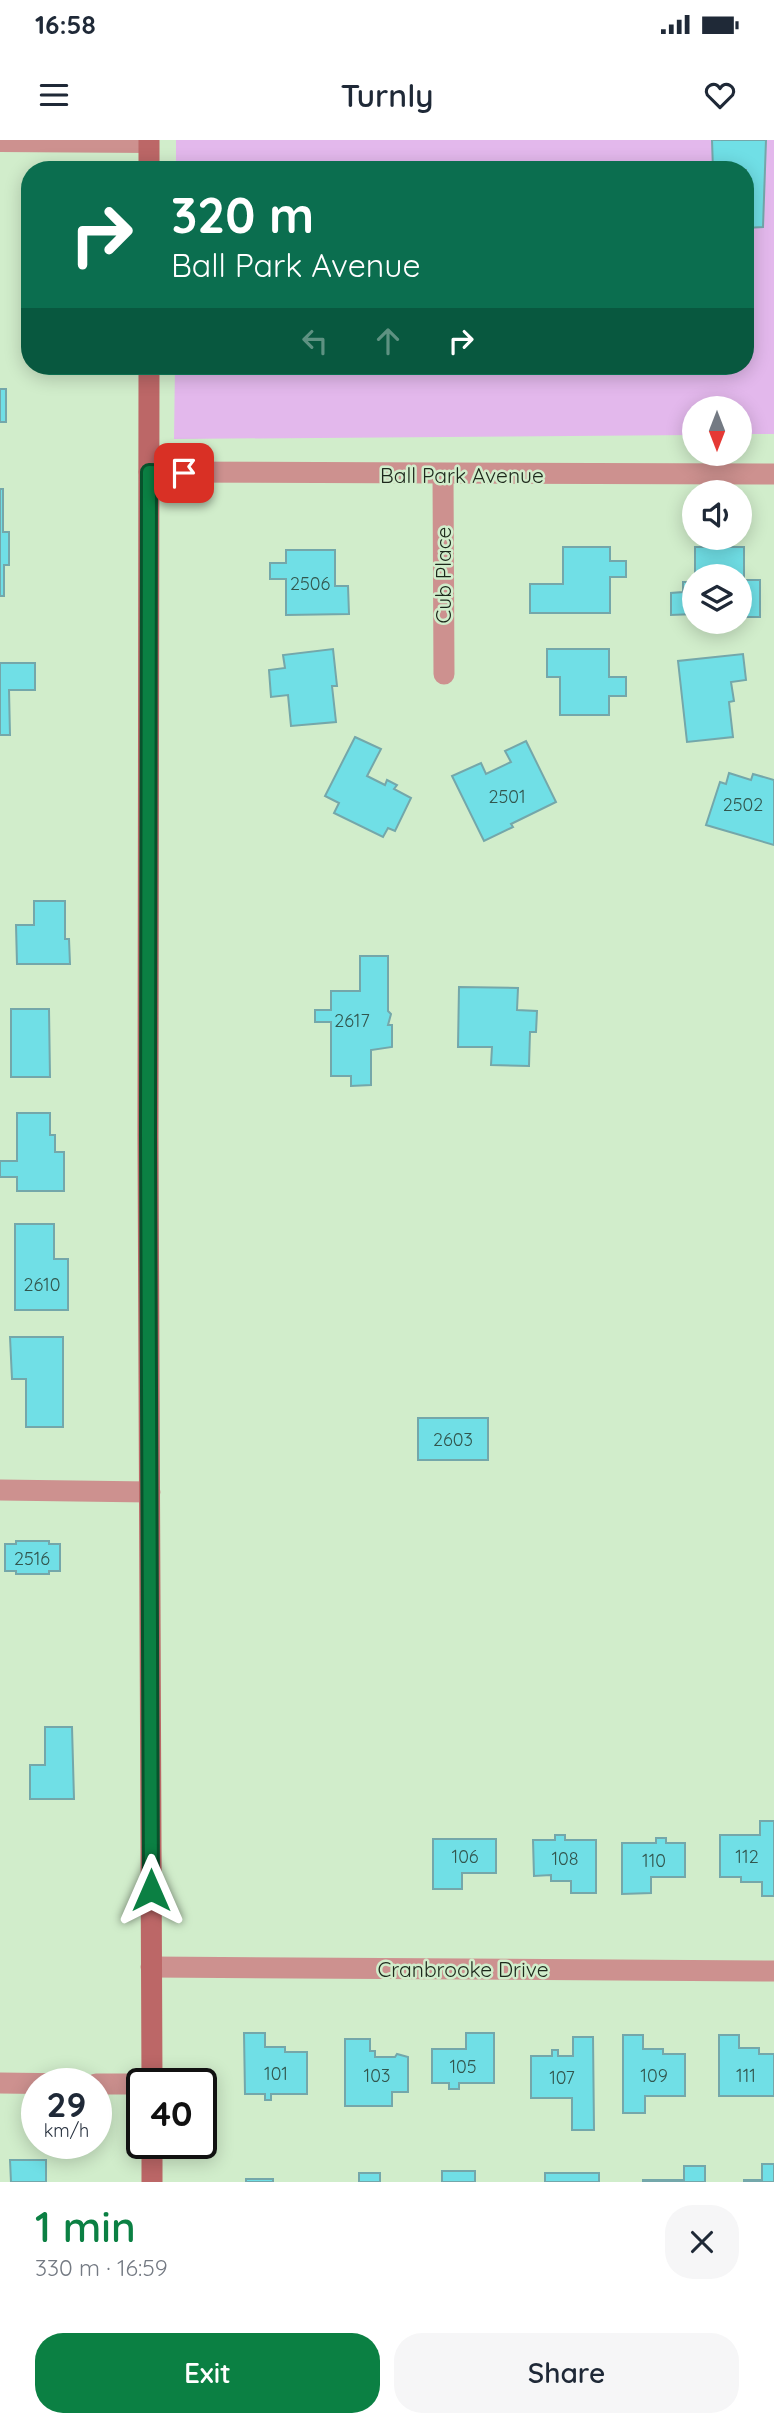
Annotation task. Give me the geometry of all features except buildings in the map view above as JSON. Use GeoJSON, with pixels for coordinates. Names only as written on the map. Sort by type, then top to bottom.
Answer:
{"type":"FeatureCollection","features":[{"type":"Feature","properties":{"kind":"street"},"geometry":{"type":"LineString","coordinates":[[149,143],[149,161]]}},
{"type":"Feature","properties":{"kind":"street"},"geometry":{"type":"LineString","coordinates":[[149,375],[148,1136],[152,2068]]}},
{"type":"Feature","properties":{"kind":"street","name":"Ball Park Avenue"},"geometry":{"type":"LineString","coordinates":[[149,472],[774,474]]}},
{"type":"Feature","properties":{"kind":"street","name":"Cub Place"},"geometry":{"type":"LineString","coordinates":[[443,475],[444,674]]}},
{"type":"Feature","properties":{"kind":"street"},"geometry":{"type":"LineString","coordinates":[[0,1490],[150,1492]]}},
{"type":"Feature","properties":{"kind":"street","name":"Cranbrooke Drive"},"geometry":{"type":"LineString","coordinates":[[151,1967],[774,1970]]}},
{"type":"Feature","properties":{"kind":"street"},"geometry":{"type":"LineString","coordinates":[[0,2084],[21,2084]]}},
{"type":"Feature","properties":{"kind":"street"},"geometry":{"type":"LineString","coordinates":[[152,2159],[152,2182]]}},
{"type":"Feature","properties":{"kind":"lane"},"geometry":{"type":"LineString","coordinates":[[0,145],[149,143]]}},
{"type":"Feature","properties":{"kind":"shaded area"},"geometry":{"type":"Polygon","coordinates":[[[176,140],[774,140],[774,434],[752,434],[752,396],[682,396],[682,435],[174,439],[175,375],[754,375],[754,161],[176,161],[176,140]]]}},
{"type":"Feature","properties":{"kind":"route"},"geometry":{"type":"LineString","coordinates":[[151,1890],[149,472],[184,473]]}}]}
